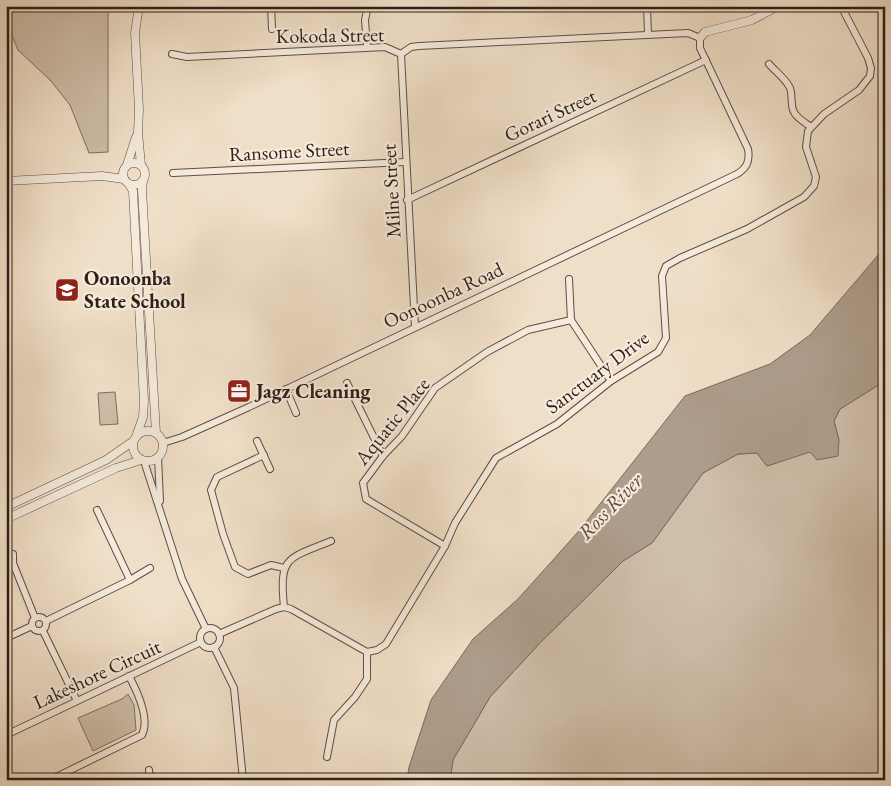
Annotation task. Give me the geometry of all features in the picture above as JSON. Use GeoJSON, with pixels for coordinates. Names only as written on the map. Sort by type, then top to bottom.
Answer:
{"type":"FeatureCollection","features":[{"type":"Feature","properties":{"kind":"street"},"geometry":{"type":"LineString","coordinates":[[139,6],[135,33],[139,109],[138,133],[141,165]]}},
{"type":"Feature","properties":{"kind":"street"},"geometry":{"type":"LineString","coordinates":[[271,6],[272,30]]}},
{"type":"Feature","properties":{"kind":"street"},"geometry":{"type":"LineString","coordinates":[[367,48],[365,20],[368,6]]}},
{"type":"Feature","properties":{"kind":"street"},"geometry":{"type":"LineString","coordinates":[[647,6],[648,34]]}},
{"type":"Feature","properties":{"kind":"street"},"geometry":{"type":"LineString","coordinates":[[706,60],[700,48],[700,38],[705,32],[752,20],[778,6]]}},
{"type":"Feature","properties":{"kind":"street"},"geometry":{"type":"LineString","coordinates":[[770,64],[790,87],[794,113],[811,127],[824,114],[859,90],[870,76],[871,68],[868,58],[841,6]]}},
{"type":"Feature","properties":{"kind":"street","name":"Kokoda Street"},"geometry":{"type":"LineString","coordinates":[[172,54],[187,57],[388,47],[401,54],[411,47],[419,46],[688,32],[700,38]]}},
{"type":"Feature","properties":{"kind":"street","name":"Milne Street"},"geometry":{"type":"LineString","coordinates":[[401,54],[405,162],[415,326]]}},
{"type":"Feature","properties":{"kind":"street","name":"Oonoonba Road"},"geometry":{"type":"LineString","coordinates":[[163,443],[182,437],[286,389],[742,171],[749,161],[748,149],[706,60]]}},
{"type":"Feature","properties":{"kind":"street","name":"Gorari Street"},"geometry":{"type":"LineString","coordinates":[[407,200],[706,60]]}},
{"type":"Feature","properties":{"kind":"street"},"geometry":{"type":"LineString","coordinates":[[6,114],[8,120],[6,129]]}},
{"type":"Feature","properties":{"kind":"street","name":"Sanctuary Drive"},"geometry":{"type":"LineString","coordinates":[[367,652],[377,650],[386,644],[445,546],[454,523],[496,458],[557,424],[610,380],[658,352],[666,338],[662,276],[666,266],[747,229],[804,197],[814,186],[816,177],[806,147],[808,131],[811,127]]}},
{"type":"Feature","properties":{"kind":"street"},"geometry":{"type":"LineString","coordinates":[[6,507],[106,460],[132,442],[137,434],[144,401],[133,191],[127,181],[126,167],[138,133]]}},
{"type":"Feature","properties":{"kind":"street"},"geometry":{"type":"LineString","coordinates":[[102,176],[134,162],[141,165],[145,170],[142,190],[156,433]]}},
{"type":"Feature","properties":{"kind":"street","name":"Ransome Street"},"geometry":{"type":"LineString","coordinates":[[173,174],[405,162]]}},
{"type":"Feature","properties":{"kind":"street"},"geometry":{"type":"LineString","coordinates":[[6,180],[102,176],[138,184],[143,180]]}},
{"type":"Feature","properties":{"kind":"street"},"geometry":{"type":"LineString","coordinates":[[568,279],[571,320],[610,380]]}},
{"type":"Feature","properties":{"kind":"street","name":"Aquatic Place"},"geometry":{"type":"LineString","coordinates":[[445,546],[366,498],[363,483],[402,436],[435,388],[487,352],[528,330],[571,320]]}},
{"type":"Feature","properties":{"kind":"street"},"geometry":{"type":"LineString","coordinates":[[348,383],[384,456]]}},
{"type":"Feature","properties":{"kind":"street"},"geometry":{"type":"LineString","coordinates":[[286,389],[296,413]]}},
{"type":"Feature","properties":{"kind":"street"},"geometry":{"type":"LineString","coordinates":[[137,434],[146,430],[156,433],[162,439],[161,454],[158,458],[161,509]]}},
{"type":"Feature","properties":{"kind":"street"},"geometry":{"type":"LineString","coordinates":[[257,441],[270,470]]}},
{"type":"Feature","properties":{"kind":"street"},"geometry":{"type":"LineString","coordinates":[[132,442],[134,452],[143,460],[161,509],[182,579],[206,629]]}},
{"type":"Feature","properties":{"kind":"street"},"geometry":{"type":"LineString","coordinates":[[264,455],[217,477],[211,490],[223,534],[236,567],[248,574],[271,565],[284,568]]}},
{"type":"Feature","properties":{"kind":"street"},"geometry":{"type":"LineString","coordinates":[[6,519],[116,468],[143,460],[158,458]]}},
{"type":"Feature","properties":{"kind":"street"},"geometry":{"type":"LineString","coordinates":[[97,510],[130,580]]}},
{"type":"Feature","properties":{"kind":"street"},"geometry":{"type":"LineString","coordinates":[[284,607],[282,586],[284,568],[293,557],[331,541]]}},
{"type":"Feature","properties":{"kind":"street"},"geometry":{"type":"LineString","coordinates":[[12,554],[13,563],[35,618]]}},
{"type":"Feature","properties":{"kind":"street"},"geometry":{"type":"LineString","coordinates":[[46,621],[130,580],[150,568]]}},
{"type":"Feature","properties":{"kind":"street"},"geometry":{"type":"LineString","coordinates":[[219,634],[284,607],[291,608],[367,652],[366,679],[355,697],[334,720],[327,757]]}},
{"type":"Feature","properties":{"kind":"street"},"geometry":{"type":"LineString","coordinates":[[35,618],[40,617],[46,621]]}},
{"type":"Feature","properties":{"kind":"street"},"geometry":{"type":"LineString","coordinates":[[32,626],[35,618]]}},
{"type":"Feature","properties":{"kind":"street"},"geometry":{"type":"LineString","coordinates":[[32,626],[38,632],[46,626],[46,621]]}},
{"type":"Feature","properties":{"kind":"street"},"geometry":{"type":"LineString","coordinates":[[6,638],[32,626]]}},
{"type":"Feature","properties":{"kind":"street"},"geometry":{"type":"LineString","coordinates":[[206,629],[214,630],[219,634]]}},
{"type":"Feature","properties":{"kind":"street"},"geometry":{"type":"LineString","coordinates":[[206,629],[201,634],[201,642],[208,648],[214,647],[219,640],[219,634]]}},
{"type":"Feature","properties":{"kind":"street"},"geometry":{"type":"LineString","coordinates":[[43,630],[77,701]]}},
{"type":"Feature","properties":{"kind":"street","name":"Lakeshore Circuit"},"geometry":{"type":"LineString","coordinates":[[6,735],[201,642]]}},
{"type":"Feature","properties":{"kind":"street"},"geometry":{"type":"LineString","coordinates":[[214,647],[234,688],[243,780]]}},
{"type":"Feature","properties":{"kind":"street"},"geometry":{"type":"LineString","coordinates":[[50,780],[142,734],[144,726],[142,707],[129,676]]}},
{"type":"Feature","properties":{"kind":"street"},"geometry":{"type":"LineString","coordinates":[[149,770],[150,780]]}},
{"type":"Feature","properties":{"kind":"shaded area"},"geometry":{"type":"Polygon","coordinates":[[[6,6],[108,6],[108,152],[89,153],[70,105],[51,81],[18,50],[6,21],[6,6]]]}},
{"type":"Feature","properties":{"kind":"shaded area"},"geometry":{"type":"Polygon","coordinates":[[[885,381],[885,780],[450,780],[453,760],[490,697],[539,644],[623,561],[652,543],[703,473],[738,454],[757,453],[767,466],[839,440],[834,421],[840,409],[885,381]]]}},
{"type":"Feature","properties":{"kind":"shaded area"},"geometry":{"type":"Polygon","coordinates":[[[115,392],[118,424],[100,425],[98,393],[115,392]]]}},
{"type":"Feature","properties":{"kind":"shaded area"},"geometry":{"type":"Polygon","coordinates":[[[128,694],[134,705],[136,730],[93,751],[78,718],[122,699],[128,694]]]}},
{"type":"Feature","properties":{"kind":"water","name":"Ross River"},"geometry":{"type":"Polygon","coordinates":[[[885,249],[885,381],[840,409],[834,421],[839,440],[838,456],[817,460],[810,452],[767,466],[757,453],[738,454],[703,473],[652,543],[623,561],[539,644],[490,697],[453,760],[450,780],[407,780],[409,767],[431,700],[473,639],[518,599],[578,532],[685,396],[770,364],[810,335],[885,249]]]}},
{"type":"Feature","properties":{"kind":"place","name":"Oonoonba State School"},"geometry":{"type":"Point","coordinates":[67,290]}},
{"type":"Feature","properties":{"kind":"place","name":"Jagz Cleaning"},"geometry":{"type":"Point","coordinates":[239,391]}}]}
